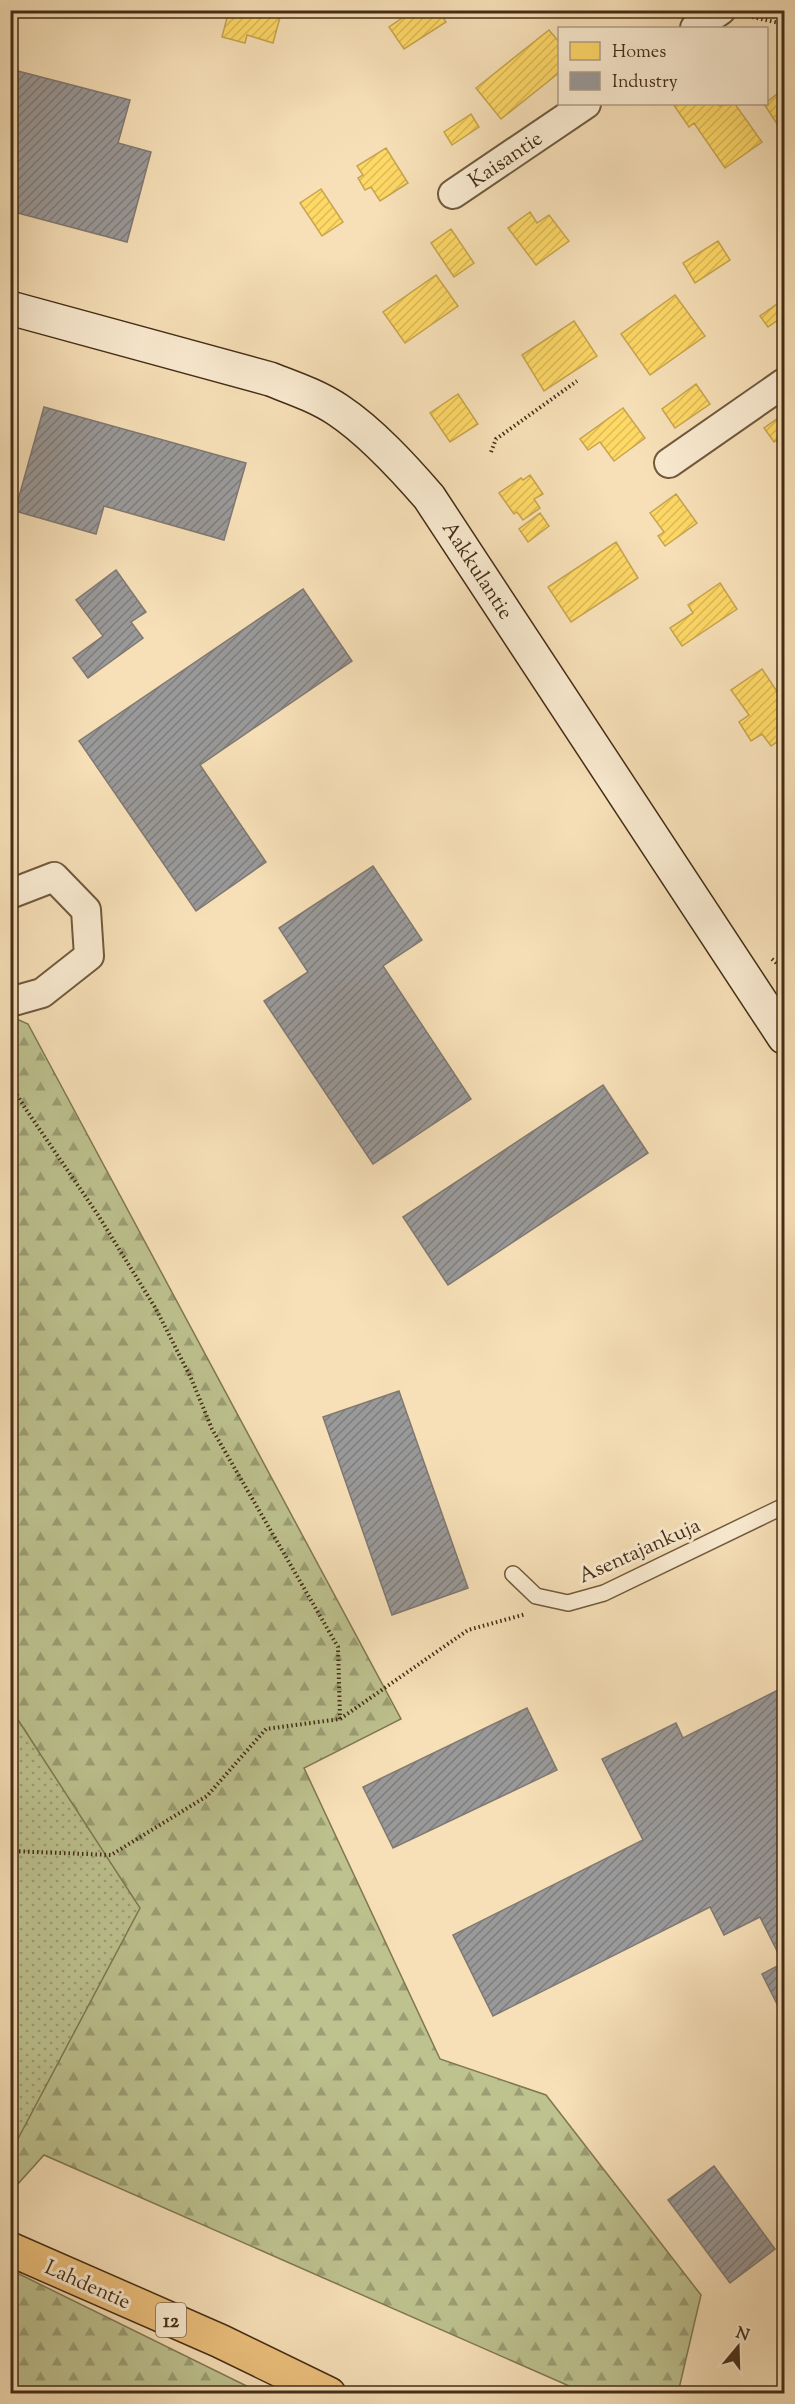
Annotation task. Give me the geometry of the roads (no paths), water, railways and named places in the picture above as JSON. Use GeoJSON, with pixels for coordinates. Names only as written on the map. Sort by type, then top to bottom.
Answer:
{"type":"FeatureCollection","features":[{"type":"Feature","properties":{"kind":"highway","name":"Lahdentie"},"geometry":{"type":"LineString","coordinates":[[10,2249],[220,2341],[329,2394]]}},
{"type":"Feature","properties":{"kind":"street"},"geometry":{"type":"LineString","coordinates":[[698,27],[733,13]]}},
{"type":"Feature","properties":{"kind":"street","name":"Kaisantie"},"geometry":{"type":"LineString","coordinates":[[453,194],[585,105]]}},
{"type":"Feature","properties":{"kind":"street","name":"Aakkulantie"},"geometry":{"type":"LineString","coordinates":[[10,308],[270,379],[304,392],[338,410],[405,469],[429,496],[782,1027]]}},
{"type":"Feature","properties":{"kind":"street"},"geometry":{"type":"LineString","coordinates":[[669,463],[784,383]]}},
{"type":"Feature","properties":{"kind":"street"},"geometry":{"type":"LineString","coordinates":[[10,894],[54,877],[86,910],[89,957],[42,993],[10,1002]]}},
{"type":"Feature","properties":{"kind":"lane","name":"Asentajankuja"},"geometry":{"type":"LineString","coordinates":[[513,1574],[536,1596],[568,1603],[604,1593],[784,1506]]}}]}
